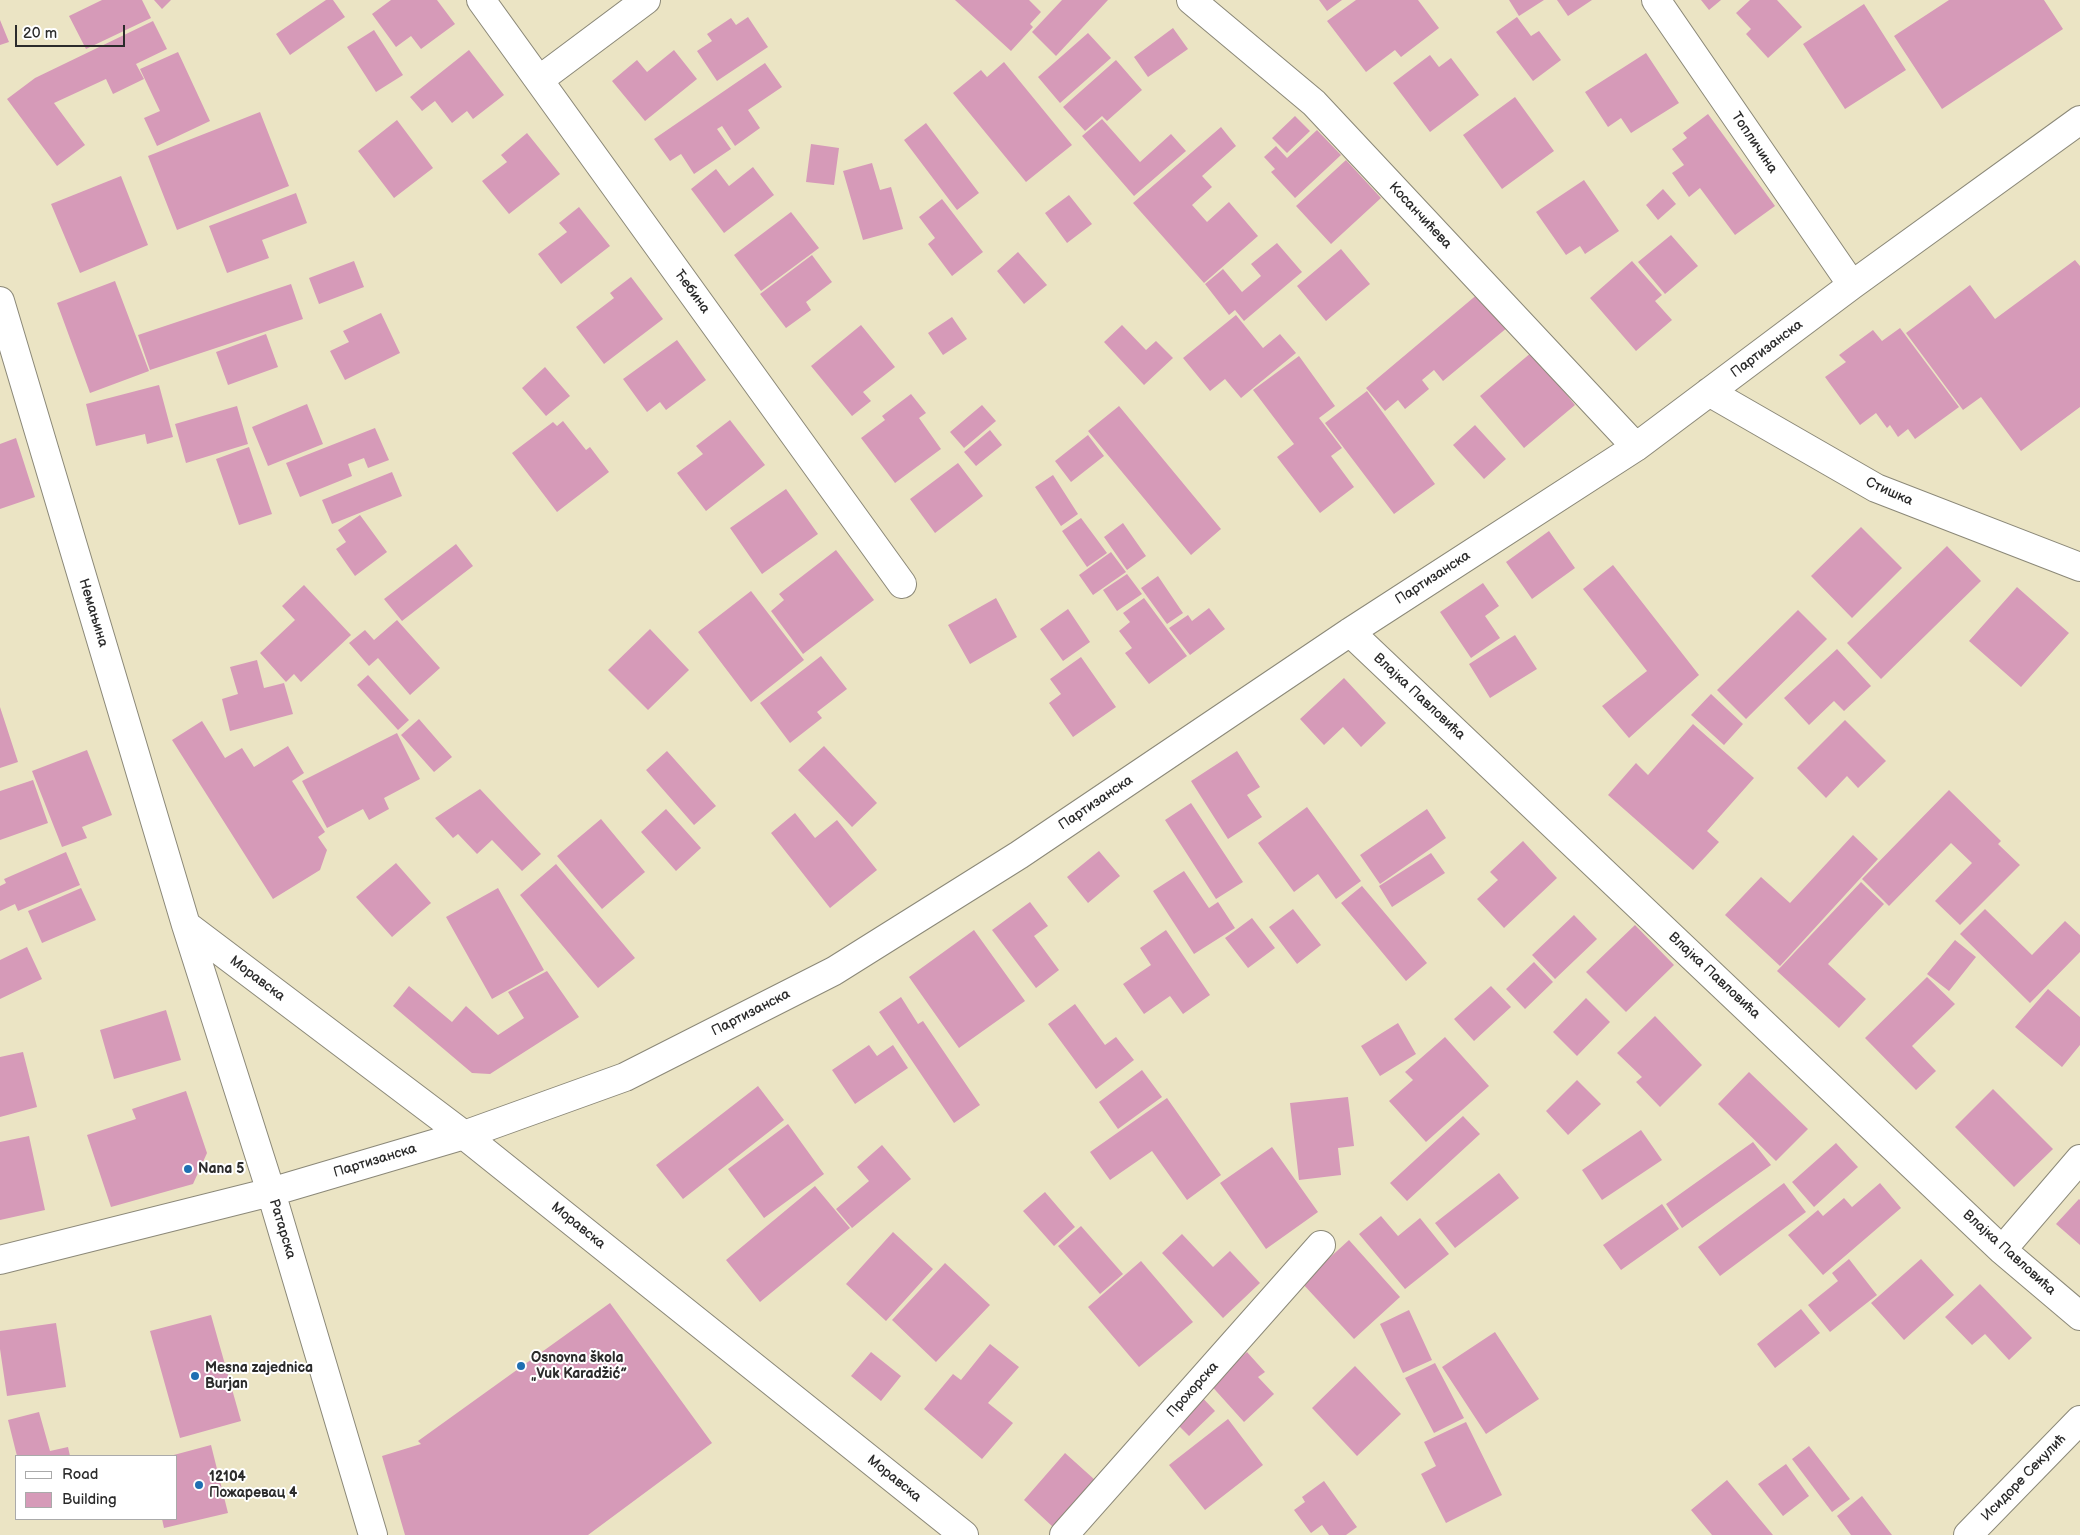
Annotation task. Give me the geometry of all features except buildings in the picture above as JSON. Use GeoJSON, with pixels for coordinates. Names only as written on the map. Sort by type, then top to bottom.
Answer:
{"type":"FeatureCollection","features":[{"type":"Feature","properties":{"kind":"street","name":"Ћебина"},"geometry":{"type":"LineString","coordinates":[[481,0],[902,584]]}},
{"type":"Feature","properties":{"kind":"street"},"geometry":{"type":"LineString","coordinates":[[539,80],[646,0]]}},
{"type":"Feature","properties":{"kind":"street","name":"Косанчићева"},"geometry":{"type":"LineString","coordinates":[[1191,0],[1314,103],[1636,447]]}},
{"type":"Feature","properties":{"kind":"street","name":"Топличина"},"geometry":{"type":"LineString","coordinates":[[1656,0],[1852,285]]}},
{"type":"Feature","properties":{"kind":"street","name":"Партизанска"},"geometry":{"type":"LineString","coordinates":[[0,1260],[271,1192],[464,1135],[625,1077],[834,971],[1019,855],[1350,632],[1636,447],[1852,285],[2080,120]]}},
{"type":"Feature","properties":{"kind":"street","name":"Немањина"},"geometry":{"type":"LineString","coordinates":[[0,301],[186,925]]}},
{"type":"Feature","properties":{"kind":"street","name":"Стишка"},"geometry":{"type":"LineString","coordinates":[[1710,392],[1876,488],[2080,567]]}},
{"type":"Feature","properties":{"kind":"street","name":"Влајка Павловића"},"geometry":{"type":"LineString","coordinates":[[1350,632],[2002,1250],[2080,1316]]}},
{"type":"Feature","properties":{"kind":"street","name":"Моравска"},"geometry":{"type":"LineString","coordinates":[[186,925],[464,1135],[964,1535]]}},
{"type":"Feature","properties":{"kind":"street","name":"Ратарска"},"geometry":{"type":"LineString","coordinates":[[186,925],[271,1192],[372,1535]]}},
{"type":"Feature","properties":{"kind":"street"},"geometry":{"type":"LineString","coordinates":[[2002,1250],[2080,1160]]}},
{"type":"Feature","properties":{"kind":"street","name":"Прохорска"},"geometry":{"type":"LineString","coordinates":[[1064,1535],[1322,1245]]}},
{"type":"Feature","properties":{"kind":"street","name":"Исидоре Секулић"},"geometry":{"type":"LineString","coordinates":[[1968,1535],[2080,1420]]}},
{"type":"Feature","properties":{"kind":"place","name":"Nana 5"},"geometry":{"type":"Point","coordinates":[188,1169]}},
{"type":"Feature","properties":{"kind":"place","name":"Osnovna škola „Vuk Karadžić”"},"geometry":{"type":"Point","coordinates":[521,1366]}},
{"type":"Feature","properties":{"kind":"place","name":"Mesna zajednica Burjan"},"geometry":{"type":"Point","coordinates":[195,1376]}},
{"type":"Feature","properties":{"kind":"place","name":"12104 Пожаревац 4"},"geometry":{"type":"Point","coordinates":[199,1485]}}]}
